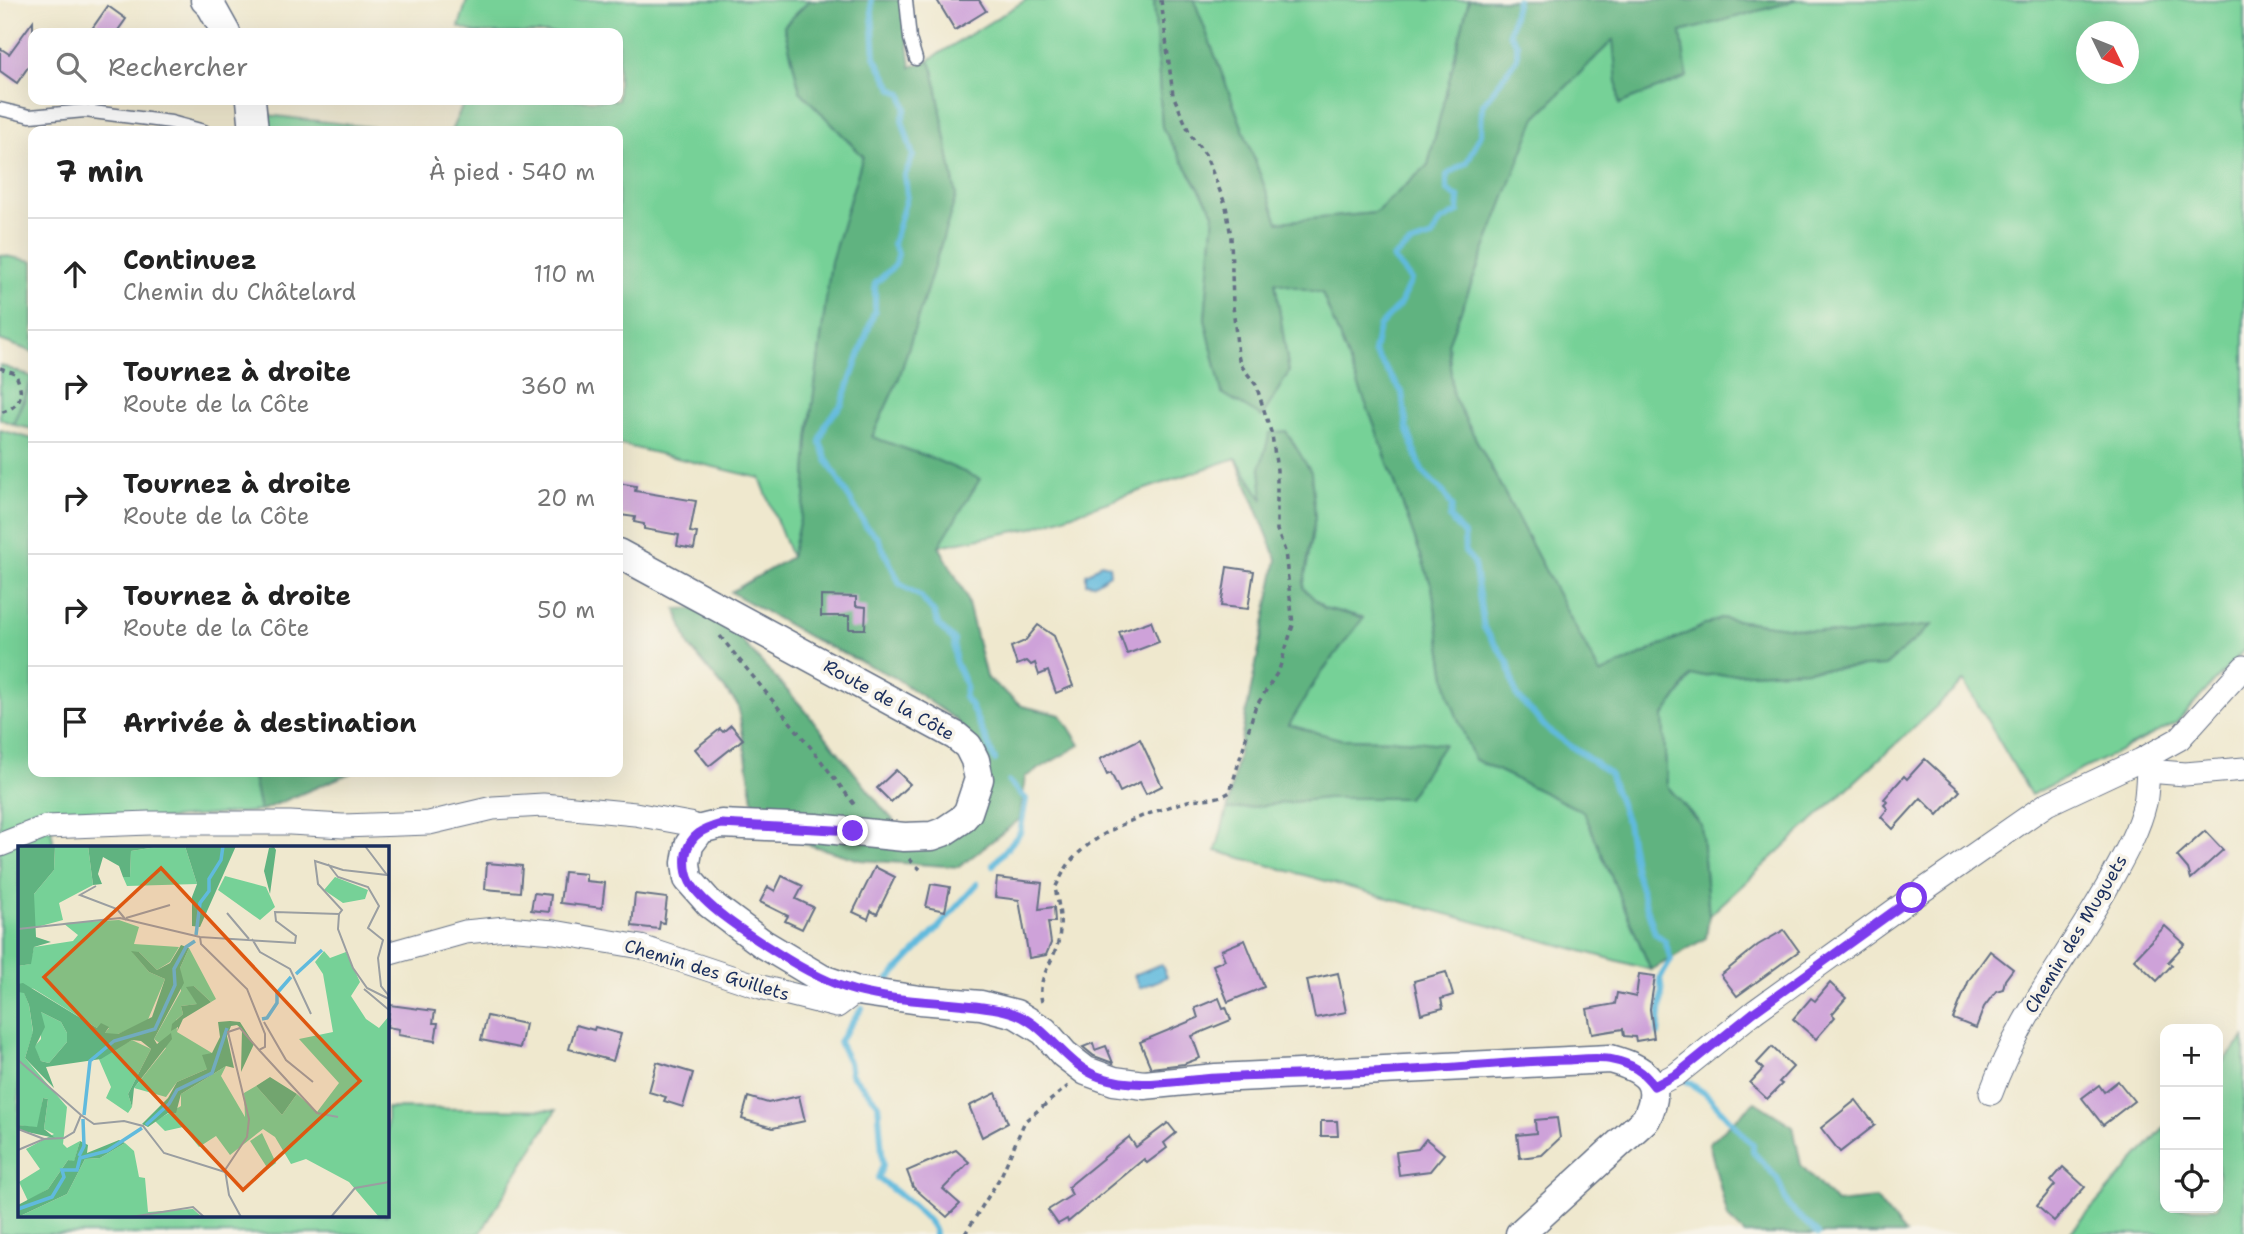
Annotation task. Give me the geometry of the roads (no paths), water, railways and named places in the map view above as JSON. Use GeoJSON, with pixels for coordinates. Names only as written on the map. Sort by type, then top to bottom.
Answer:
{"type":"FeatureCollection","features":[{"type":"Feature","properties":{"kind":"street"},"geometry":{"type":"LineString","coordinates":[[205,0],[223,28]]}},
{"type":"Feature","properties":{"kind":"street"},"geometry":{"type":"LineString","coordinates":[[251,105],[254,126]]}},
{"type":"Feature","properties":{"kind":"street","name":"Route de la Côte"},"geometry":{"type":"LineString","coordinates":[[623,556],[956,736],[968,746],[975,760],[979,779],[971,804],[961,820],[932,836],[904,837],[817,828],[721,824],[701,829]]}},
{"type":"Feature","properties":{"kind":"street"},"geometry":{"type":"LineString","coordinates":[[1654,1086],[1677,1074],[1765,1004],[2047,804],[2145,766],[2179,739],[2244,667]]}},
{"type":"Feature","properties":{"kind":"street"},"geometry":{"type":"LineString","coordinates":[[2145,766],[2185,774],[2244,769]]}},
{"type":"Feature","properties":{"kind":"street","name":"Chemin des Muguets"},"geometry":{"type":"LineString","coordinates":[[1990,1093],[2003,1058],[2029,1011],[2078,936],[2126,851],[2145,805],[2145,766]]}},
{"type":"Feature","properties":{"kind":"street"},"geometry":{"type":"LineString","coordinates":[[0,845],[46,827],[149,823],[343,826],[429,823],[493,808],[543,804],[635,814],[690,824],[701,829],[689,845],[686,863],[688,879],[698,893],[762,943],[822,979],[857,991],[981,1005],[1016,1013],[1044,1031],[1064,1054],[1086,1071],[1114,1081],[1144,1085],[1216,1078],[1411,1070],[1538,1060],[1610,1059],[1631,1065],[1644,1073],[1654,1086],[1653,1106],[1646,1119],[1520,1234]]}},
{"type":"Feature","properties":{"kind":"street","name":"Chemin des Guillets"},"geometry":{"type":"LineString","coordinates":[[388,954],[465,932],[506,928],[554,932],[641,947],[761,987],[836,1006],[857,991]]}},
{"type":"Feature","properties":{"kind":"lane"},"geometry":{"type":"LineString","coordinates":[[906,0],[910,39],[916,59]]}},
{"type":"Feature","properties":{"kind":"lane"},"geometry":{"type":"LineString","coordinates":[[0,109],[30,116],[97,112],[186,126]]}},
{"type":"Feature","properties":{"kind":"water"},"geometry":{"type":"Polygon","coordinates":[[[1101,563],[1109,565],[1110,574],[1094,584],[1086,583],[1086,574],[1101,563]]]}},
{"type":"Feature","properties":{"kind":"water"},"geometry":{"type":"Polygon","coordinates":[[[1161,964],[1167,977],[1140,988],[1134,975],[1161,964]]]}},
{"type":"Feature","properties":{"kind":"waterway"},"geometry":{"type":"LineString","coordinates":[[871,0],[875,57],[892,88],[902,94],[906,108],[902,120],[913,156],[905,175],[907,196],[893,244],[898,254],[895,265],[875,284],[875,310],[842,404],[826,423],[820,442],[827,460],[867,528],[877,536],[900,584],[920,596],[934,613],[939,626],[954,640],[955,661],[966,686],[964,697],[970,704],[995,760]]}},
{"type":"Feature","properties":{"kind":"waterway"},"geometry":{"type":"LineString","coordinates":[[1517,0],[1509,33],[1517,44],[1517,58],[1482,106],[1481,134],[1467,162],[1447,175],[1447,190],[1459,198],[1458,212],[1440,222],[1432,237],[1410,244],[1393,258],[1411,280],[1401,303],[1379,327],[1374,352],[1402,392],[1407,428],[1422,471],[1444,493],[1452,506],[1450,518],[1464,535],[1465,552],[1474,563],[1484,628],[1508,662],[1516,695],[1548,730],[1609,773],[1627,823],[1635,870],[1655,933],[1665,941],[1671,960],[1660,978],[1662,992],[1658,1034]]}},
{"type":"Feature","properties":{"kind":"waterway"},"geometry":{"type":"LineString","coordinates":[[993,865],[1020,833],[1026,799],[1009,782]]}},
{"type":"Feature","properties":{"kind":"waterway"},"geometry":{"type":"LineString","coordinates":[[888,980],[977,884]]}},
{"type":"Feature","properties":{"kind":"waterway"},"geometry":{"type":"LineString","coordinates":[[862,1008],[839,1042],[849,1062],[851,1074],[878,1103],[883,1165],[878,1178],[920,1212],[933,1227],[935,1234]]}},
{"type":"Feature","properties":{"kind":"waterway"},"geometry":{"type":"LineString","coordinates":[[1682,1078],[1706,1094],[1753,1145],[1753,1152],[1777,1178],[1789,1207],[1818,1234]]}}]}
